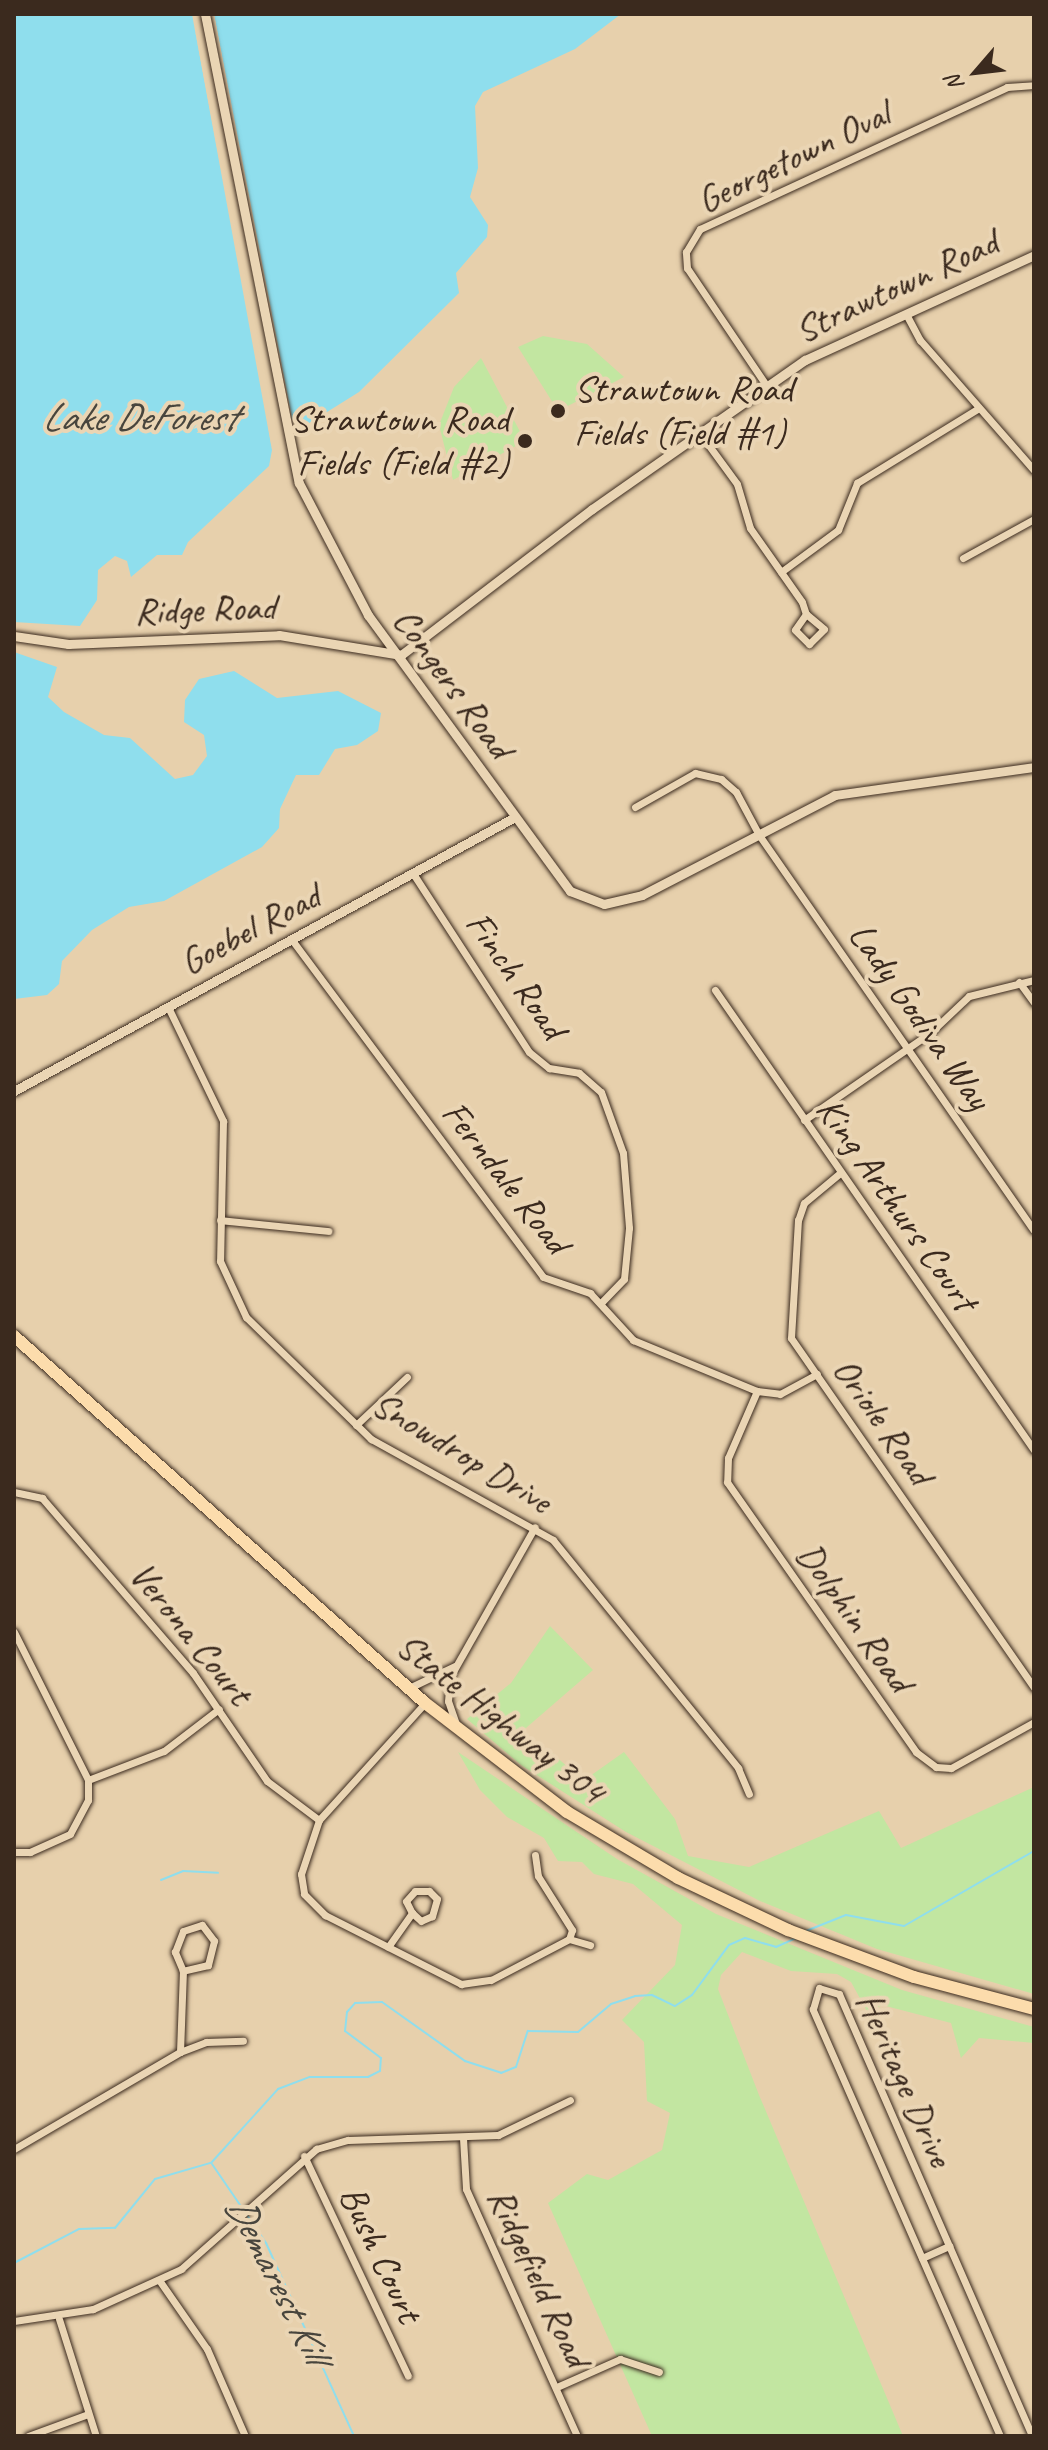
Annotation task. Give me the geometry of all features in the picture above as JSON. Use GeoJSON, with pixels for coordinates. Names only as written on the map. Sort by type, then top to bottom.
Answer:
{"type":"FeatureCollection","features":[{"type":"Feature","properties":{"kind":"main road","name":"State Highway 304"},"geometry":{"type":"LineString","coordinates":[[14,1336],[425,1703],[462,1734],[613,1841],[811,1940],[914,1977],[1034,2009]]}},
{"type":"Feature","properties":{"kind":"street","name":"Congers Road"},"geometry":{"type":"LineString","coordinates":[[205,14],[299,483],[345,579],[513,818],[570,891],[604,904],[668,884],[835,795],[1034,767]]}},
{"type":"Feature","properties":{"kind":"street","name":"Georgetown Oval"},"geometry":{"type":"LineString","coordinates":[[766,385],[687,268],[686,252],[700,229],[1007,87],[1034,85]]}},
{"type":"Feature","properties":{"kind":"street","name":"Strawtown Road"},"geometry":{"type":"LineString","coordinates":[[397,656],[766,385],[840,341],[1034,255]]}},
{"type":"Feature","properties":{"kind":"street"},"geometry":{"type":"LineString","coordinates":[[906,314],[920,340],[1034,470]]}},
{"type":"Feature","properties":{"kind":"street"},"geometry":{"type":"LineString","coordinates":[[781,572],[838,530],[857,483],[979,408]]}},
{"type":"Feature","properties":{"kind":"street"},"geometry":{"type":"LineString","coordinates":[[699,432],[737,484],[743,515],[806,614],[824,629],[809,644],[795,630],[806,614]]}},
{"type":"Feature","properties":{"kind":"street"},"geometry":{"type":"LineString","coordinates":[[963,558],[1034,519]]}},
{"type":"Feature","properties":{"kind":"street","name":"Ridge Road"},"geometry":{"type":"LineString","coordinates":[[14,636],[79,644],[279,635],[397,656]]}},
{"type":"Feature","properties":{"kind":"street","name":"Lady Godiva Way"},"geometry":{"type":"LineString","coordinates":[[635,807],[684,778],[707,775],[736,792],[759,835],[1034,1230]]}},
{"type":"Feature","properties":{"kind":"street","name":"Goebel Road"},"geometry":{"type":"LineString","coordinates":[[14,1091],[414,875],[513,818]]}},
{"type":"Feature","properties":{"kind":"street","name":"Finch Road"},"geometry":{"type":"LineString","coordinates":[[414,875],[529,1052],[549,1068],[579,1073],[601,1092],[623,1153],[629,1228],[624,1279],[601,1303]]}},
{"type":"Feature","properties":{"kind":"street","name":"Ferndale Road"},"geometry":{"type":"LineString","coordinates":[[292,940],[543,1277],[575,1286],[601,1303],[633,1340],[757,1391],[780,1394],[817,1374]]}},
{"type":"Feature","properties":{"kind":"street"},"geometry":{"type":"LineString","coordinates":[[804,1120],[908,1048],[969,996],[1034,980]]}},
{"type":"Feature","properties":{"kind":"street"},"geometry":{"type":"LineString","coordinates":[[1019,982],[1034,1003]]}},
{"type":"Feature","properties":{"kind":"street","name":"King Arthurs Court"},"geometry":{"type":"LineString","coordinates":[[715,990],[1034,1450]]}},
{"type":"Feature","properties":{"kind":"street","name":"Snowdrop Drive"},"geometry":{"type":"LineString","coordinates":[[168,1007],[223,1121],[220,1261],[234,1299],[356,1425],[388,1450],[535,1527],[567,1554],[729,1756],[749,1794]]}},
{"type":"Feature","properties":{"kind":"street","name":"Oriole Road"},"geometry":{"type":"LineString","coordinates":[[840,1173],[804,1203],[798,1220],[790,1330],[817,1374],[1034,1688]]}},
{"type":"Feature","properties":{"kind":"street"},"geometry":{"type":"LineString","coordinates":[[220,1220],[328,1231]]}},
{"type":"Feature","properties":{"kind":"street"},"geometry":{"type":"LineString","coordinates":[[356,1425],[407,1377]]}},
{"type":"Feature","properties":{"kind":"street","name":"Dolphin Road"},"geometry":{"type":"LineString","coordinates":[[757,1391],[728,1458],[727,1482],[916,1752],[936,1767],[951,1768],[1034,1722]]}},
{"type":"Feature","properties":{"kind":"street","name":"Verona Court"},"geometry":{"type":"LineString","coordinates":[[14,1492],[42,1498],[219,1709],[267,1781],[319,1820]]}},
{"type":"Feature","properties":{"kind":"street"},"geometry":{"type":"LineString","coordinates":[[462,1734],[448,1693],[459,1662],[535,1527]]}},
{"type":"Feature","properties":{"kind":"street"},"geometry":{"type":"LineString","coordinates":[[14,1632],[88,1780],[88,1800],[70,1834],[30,1852],[14,1852]]}},
{"type":"Feature","properties":{"kind":"street"},"geometry":{"type":"LineString","coordinates":[[408,1688],[459,1662]]}},
{"type":"Feature","properties":{"kind":"street"},"geometry":{"type":"LineString","coordinates":[[425,1703],[319,1820],[301,1874],[313,1906],[388,1947],[472,1986],[569,1939],[590,1945]]}},
{"type":"Feature","properties":{"kind":"street"},"geometry":{"type":"LineString","coordinates":[[88,1780],[164,1751],[219,1709]]}},
{"type":"Feature","properties":{"kind":"street"},"geometry":{"type":"LineString","coordinates":[[535,1855],[538,1876],[572,1930],[569,1939]]}},
{"type":"Feature","properties":{"kind":"street"},"geometry":{"type":"LineString","coordinates":[[415,1891],[429,1891],[437,1899],[432,1916],[421,1921],[412,1913],[406,1901],[415,1891]]}},
{"type":"Feature","properties":{"kind":"street"},"geometry":{"type":"LineString","coordinates":[[388,1947],[412,1913]]}},
{"type":"Feature","properties":{"kind":"street"},"geometry":{"type":"LineString","coordinates":[[180,2052],[183,1971],[175,1952],[183,1931],[202,1925],[214,1941],[208,1965],[183,1971]]}},
{"type":"Feature","properties":{"kind":"street","name":"Heritage Drive"},"geometry":{"type":"LineString","coordinates":[[1000,2436],[812,2006],[819,1988],[839,1994],[1032,2436]]}},
{"type":"Feature","properties":{"kind":"street"},"geometry":{"type":"LineString","coordinates":[[14,2149],[180,2052],[206,2042],[243,2041]]}},
{"type":"Feature","properties":{"kind":"street"},"geometry":{"type":"LineString","coordinates":[[14,2321],[59,2319],[181,2269],[241,2210],[304,2156],[348,2140],[463,2138],[516,2129],[555,2102],[570,2100]]}},
{"type":"Feature","properties":{"kind":"street","name":"Ridgefield Road"},"geometry":{"type":"LineString","coordinates":[[463,2138],[466,2189],[559,2386],[577,2436]]}},
{"type":"Feature","properties":{"kind":"street","name":"Bush Court"},"geometry":{"type":"LineString","coordinates":[[304,2156],[408,2376]]}},
{"type":"Feature","properties":{"kind":"street"},"geometry":{"type":"LineString","coordinates":[[922,2258],[949,2246]]}},
{"type":"Feature","properties":{"kind":"street"},"geometry":{"type":"LineString","coordinates":[[159,2280],[207,2349],[245,2436]]}},
{"type":"Feature","properties":{"kind":"street"},"geometry":{"type":"LineString","coordinates":[[59,2319],[96,2436]]}},
{"type":"Feature","properties":{"kind":"street"},"geometry":{"type":"LineString","coordinates":[[559,2386],[620,2359],[659,2372]]}},
{"type":"Feature","properties":{"kind":"street"},"geometry":{"type":"LineString","coordinates":[[28,2436],[88,2414]]}},
{"type":"Feature","properties":{"kind":"green space"},"geometry":{"type":"Polygon","coordinates":[[[543,336],[587,344],[624,377],[558,411],[518,347],[543,336]]]}},
{"type":"Feature","properties":{"kind":"green space"},"geometry":{"type":"Polygon","coordinates":[[[481,358],[525,441],[453,480],[439,425],[454,387],[481,358]]]}},
{"type":"Feature","properties":{"kind":"green space"},"geometry":{"type":"Polygon","coordinates":[[[550,1626],[593,1670],[519,1734],[528,1747],[551,1752],[583,1781],[624,1752],[675,1819],[688,1856],[749,1867],[879,1811],[901,1848],[1034,1787],[1034,1994],[877,1949],[760,1901],[626,1832],[521,1765],[467,1719],[511,1683],[550,1626]]]}},
{"type":"Feature","properties":{"kind":"green space"},"geometry":{"type":"Polygon","coordinates":[[[458,1752],[617,1859],[716,1914],[902,1990],[1034,2027],[1034,2043],[979,2038],[961,2058],[951,2023],[882,2005],[868,2013],[851,1982],[837,1974],[791,1971],[742,1952],[721,1975],[718,1989],[759,2095],[903,2436],[652,2436],[548,2203],[587,2174],[608,2180],[662,2150],[670,2113],[647,2101],[644,2042],[622,2020],[675,1965],[682,1925],[633,1884],[594,1874],[582,1862],[558,1861],[544,1838],[507,1817],[480,1790],[458,1752]]]}},
{"type":"Feature","properties":{"kind":"water","name":"Lake DeForest"},"geometry":{"type":"Polygon","coordinates":[[[14,14],[192,14],[272,450],[269,466],[188,542],[182,555],[157,555],[131,577],[127,561],[115,556],[98,570],[97,600],[80,626],[14,622],[14,14]]]}},
{"type":"Feature","properties":{"kind":"water","name":"Lake DeForest"},"geometry":{"type":"Polygon","coordinates":[[[214,14],[621,14],[575,49],[483,92],[475,106],[478,168],[470,197],[488,225],[487,237],[456,273],[459,293],[359,392],[303,427],[292,418],[214,14]]]}},
{"type":"Feature","properties":{"kind":"water"},"geometry":{"type":"Polygon","coordinates":[[[14,652],[57,667],[48,697],[64,712],[104,735],[130,738],[175,779],[193,775],[207,756],[204,735],[184,722],[185,700],[199,679],[234,671],[277,698],[338,691],[381,713],[378,731],[357,745],[335,749],[319,775],[296,775],[280,809],[279,828],[262,847],[164,901],[129,907],[92,930],[62,961],[59,984],[47,995],[14,999],[14,652]]]}},
{"type":"Feature","properties":{"kind":"pier"},"geometry":{"type":"Polygon","coordinates":[[[192,14],[266,387],[272,450],[262,388],[192,14]]]}},
{"type":"Feature","properties":{"kind":"pier"},"geometry":{"type":"Polygon","coordinates":[[[210,14],[214,14],[291,425],[210,14]]]}},
{"type":"Feature","properties":{"kind":"waterway"},"geometry":{"type":"LineString","coordinates":[[806,1931],[846,1915],[904,1926],[1034,1851]]}},
{"type":"Feature","properties":{"kind":"waterway"},"geometry":{"type":"LineString","coordinates":[[161,1880],[183,1871],[218,1873]]}},
{"type":"Feature","properties":{"kind":"waterway"},"geometry":{"type":"LineString","coordinates":[[211,2163],[278,2089],[310,2077],[368,2077],[380,2071],[381,2058],[345,2031],[347,2012],[355,2003],[382,2002],[465,2061],[501,2073],[516,2067],[528,2031],[578,2032],[611,2004],[635,1996],[652,1995],[675,2006],[692,1995],[729,1945],[745,1938],[776,1947],[794,1939]]}},
{"type":"Feature","properties":{"kind":"waterway","name":"Demarest Kill"},"geometry":{"type":"LineString","coordinates":[[14,2263],[79,2229],[115,2228],[155,2179],[210,2163]]}},
{"type":"Feature","properties":{"kind":"waterway","name":"Demarest Kill"},"geometry":{"type":"LineString","coordinates":[[212,2164],[266,2243],[354,2436]]}},
{"type":"Feature","properties":{"kind":"place","name":"Strawtown Road Fields (Field #1)"},"geometry":{"type":"Point","coordinates":[558,411]}},
{"type":"Feature","properties":{"kind":"place","name":"Strawtown Road Fields (Field #2)"},"geometry":{"type":"Point","coordinates":[525,441]}}]}
